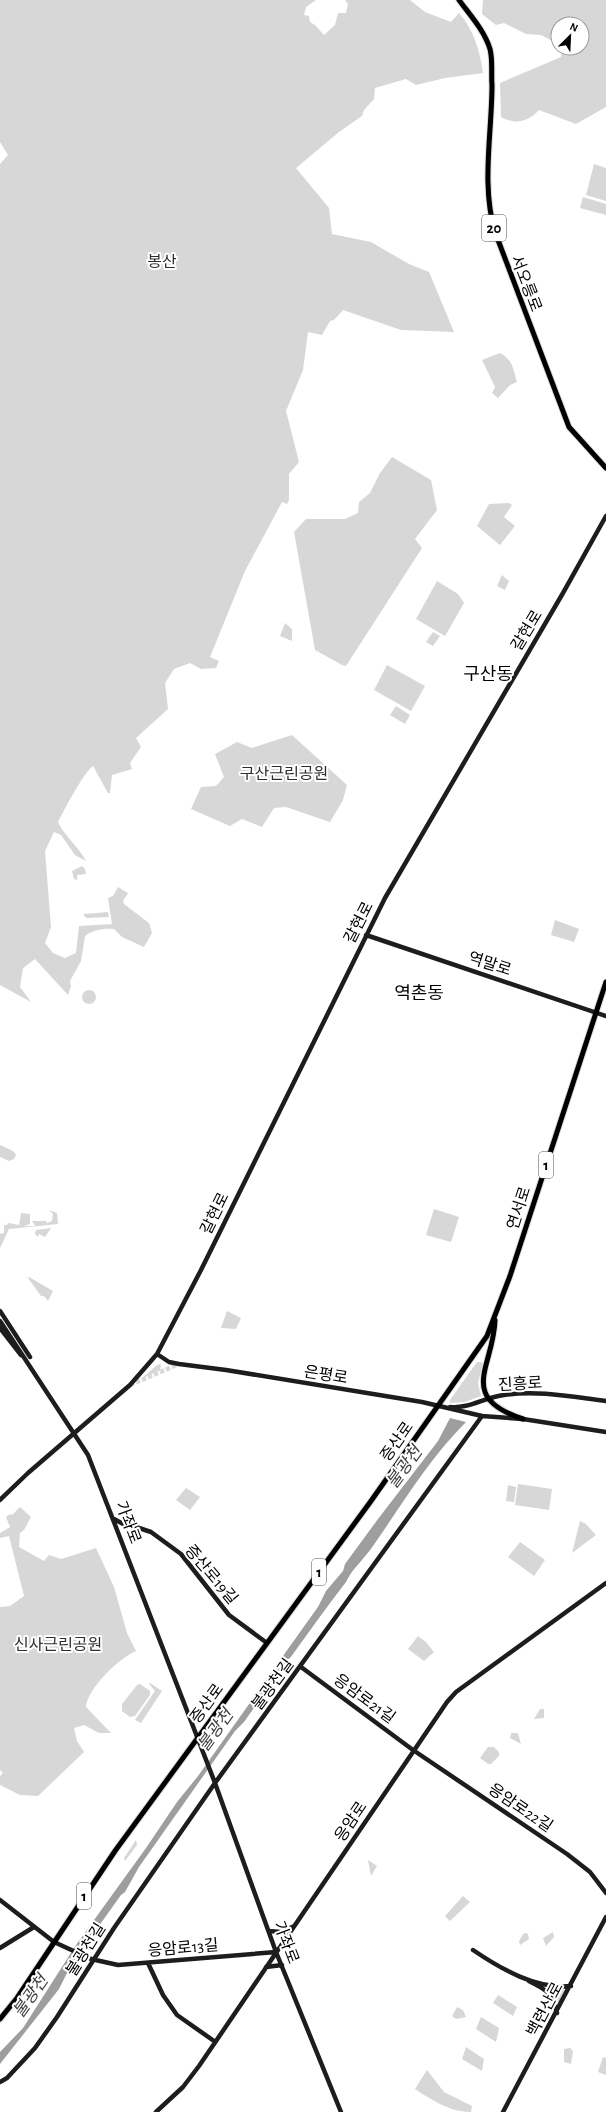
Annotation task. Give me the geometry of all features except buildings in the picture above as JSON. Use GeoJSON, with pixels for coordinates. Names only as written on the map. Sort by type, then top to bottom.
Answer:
{"type":"FeatureCollection","features":[{"type":"Feature","properties":{"kind":"main road","name":"서오릉로"},"geometry":{"type":"LineString","coordinates":[[459,0],[482,30],[490,49],[492,108],[489,189],[492,221],[510,275],[569,427],[606,468]]}},
{"type":"Feature","properties":{"kind":"main road","name":"갈현로"},"geometry":{"type":"LineString","coordinates":[[157,1354],[201,1270],[385,898],[563,593],[606,516]]}},
{"type":"Feature","properties":{"kind":"main road","name":"역말로"},"geometry":{"type":"LineString","coordinates":[[366,935],[606,1016]]}},
{"type":"Feature","properties":{"kind":"main road","name":"연서로"},"geometry":{"type":"LineString","coordinates":[[436,1406],[487,1336],[495,1317],[606,982]]}},
{"type":"Feature","properties":{"kind":"main road"},"geometry":{"type":"LineString","coordinates":[[0,1311],[28,1358]]}},
{"type":"Feature","properties":{"kind":"main road"},"geometry":{"type":"LineString","coordinates":[[495,1317],[495,1335],[482,1377],[488,1399],[498,1409],[523,1419]]}},
{"type":"Feature","properties":{"kind":"main road","name":"가좌로"},"geometry":{"type":"LineString","coordinates":[[0,1321],[28,1358],[88,1455],[114,1519],[172,1674],[198,1736],[276,1952],[341,2112]]}},
{"type":"Feature","properties":{"kind":"main road"},"geometry":{"type":"LineString","coordinates":[[0,1328],[16,1351],[28,1358]]}},
{"type":"Feature","properties":{"kind":"main road","name":"은평로"},"geometry":{"type":"LineString","coordinates":[[157,1354],[172,1363],[231,1371],[436,1406],[482,1416],[523,1419],[606,1432]]}},
{"type":"Feature","properties":{"kind":"main road"},"geometry":{"type":"LineString","coordinates":[[0,1500],[28,1473],[130,1385],[157,1354]]}},
{"type":"Feature","properties":{"kind":"main road","name":"진흥로"},"geometry":{"type":"LineString","coordinates":[[436,1406],[462,1407],[503,1395],[524,1393],[606,1401]]}},
{"type":"Feature","properties":{"kind":"main road","name":"증산로"},"geometry":{"type":"LineString","coordinates":[[0,2019],[17,1998],[115,1851],[370,1501],[436,1406]]}},
{"type":"Feature","properties":{"kind":"main road","name":"불광천길"},"geometry":{"type":"LineString","coordinates":[[0,2082],[7,2078],[35,2048],[114,1928],[215,1781],[300,1668],[482,1416]]}},
{"type":"Feature","properties":{"kind":"main road","name":"증산로19길"},"geometry":{"type":"LineString","coordinates":[[114,1519],[125,1525],[136,1526],[150,1532],[181,1554],[229,1615],[267,1643]]}},
{"type":"Feature","properties":{"kind":"main road","name":"응암로"},"geometry":{"type":"LineString","coordinates":[[156,2112],[183,2087],[414,1750],[456,1692],[606,1583]]}},
{"type":"Feature","properties":{"kind":"main road","name":"응암로21길"},"geometry":{"type":"LineString","coordinates":[[300,1668],[414,1750]]}},
{"type":"Feature","properties":{"kind":"main road","name":"응암로22길"},"geometry":{"type":"LineString","coordinates":[[414,1750],[567,1854],[590,1872],[606,1892]]}},
{"type":"Feature","properties":{"kind":"main road","name":"응암로13길"},"geometry":{"type":"LineString","coordinates":[[0,1900],[61,1946],[93,1960],[118,1965],[276,1952]]}},
{"type":"Feature","properties":{"kind":"main road","name":"백련산로"},"geometry":{"type":"LineString","coordinates":[[503,2112],[557,2013],[606,1918]]}},
{"type":"Feature","properties":{"kind":"main road"},"geometry":{"type":"LineString","coordinates":[[0,1948],[34,1927]]}},
{"type":"Feature","properties":{"kind":"main road"},"geometry":{"type":"LineString","coordinates":[[269,1931],[281,1932],[294,1927]]}},
{"type":"Feature","properties":{"kind":"main road"},"geometry":{"type":"LineString","coordinates":[[473,1950],[498,1967],[523,1977],[557,1987],[571,1986]]}},
{"type":"Feature","properties":{"kind":"main road"},"geometry":{"type":"LineString","coordinates":[[148,1963],[163,1995],[177,2015],[214,2041]]}},
{"type":"Feature","properties":{"kind":"main road"},"geometry":{"type":"LineString","coordinates":[[266,1967],[282,1965]]}},
{"type":"Feature","properties":{"kind":"main road"},"geometry":{"type":"LineString","coordinates":[[523,1977],[548,1991],[557,2013]]}},
{"type":"Feature","properties":{"kind":"green space","name":"봉산"},"geometry":{"type":"Polygon","coordinates":[[[0,0],[316,0],[306,7],[304,15],[309,16],[310,22],[315,25],[324,35],[335,25],[338,13],[346,13],[348,4],[345,0],[410,0],[425,12],[451,22],[459,13],[469,26],[476,41],[483,73],[445,78],[416,85],[406,79],[375,88],[374,99],[364,110],[362,116],[339,132],[296,168],[329,208],[332,234],[371,242],[409,264],[429,272],[454,332],[401,330],[343,310],[334,320],[330,321],[322,335],[308,332],[303,370],[286,411],[299,462],[289,474],[289,500],[287,504],[282,502],[245,571],[210,657],[219,661],[216,668],[201,669],[190,663],[174,669],[165,683],[168,709],[136,738],[141,747],[130,763],[132,769],[112,775],[110,793],[108,793],[93,766],[74,792],[58,822],[86,861],[75,855],[61,835],[54,832],[45,851],[51,927],[45,943],[53,953],[65,958],[76,953],[79,926],[112,924],[108,898],[113,896],[118,887],[128,893],[123,901],[124,904],[149,923],[152,933],[144,947],[122,937],[114,929],[99,930],[91,932],[85,936],[81,961],[70,981],[71,986],[68,995],[35,959],[23,968],[20,987],[31,1002],[0,985],[0,164],[8,155],[0,142],[0,0]]]}},
{"type":"Feature","properties":{"kind":"green space"},"geometry":{"type":"Polygon","coordinates":[[[483,0],[606,0],[606,107],[576,124],[539,110],[526,120],[521,121],[511,121],[501,117],[500,83],[561,56],[590,56],[590,16],[550,16],[550,40],[541,35],[526,34],[504,23],[496,25],[482,14],[483,0]]]}},
{"type":"Feature","properties":{"kind":"green space"},"geometry":{"type":"Polygon","coordinates":[[[594,164],[606,168],[606,201],[586,195],[594,164]]]}},
{"type":"Feature","properties":{"kind":"green space"},"geometry":{"type":"Polygon","coordinates":[[[583,197],[606,204],[606,215],[580,208],[583,197]]]}},
{"type":"Feature","properties":{"kind":"green space"},"geometry":{"type":"Polygon","coordinates":[[[500,353],[510,362],[517,382],[510,385],[498,398],[492,393],[495,387],[482,360],[500,353]]]}},
{"type":"Feature","properties":{"kind":"green space"},"geometry":{"type":"Polygon","coordinates":[[[392,457],[431,480],[437,510],[415,539],[422,548],[346,666],[315,650],[294,532],[306,519],[345,519],[358,513],[359,502],[370,493],[380,473],[392,457]]]}},
{"type":"Feature","properties":{"kind":"green space"},"geometry":{"type":"Polygon","coordinates":[[[509,503],[512,505],[504,517],[515,526],[500,545],[477,526],[489,504],[509,503]]]}},
{"type":"Feature","properties":{"kind":"green space"},"geometry":{"type":"Polygon","coordinates":[[[502,575],[509,581],[505,590],[497,586],[502,575]]]}},
{"type":"Feature","properties":{"kind":"green space"},"geometry":{"type":"Polygon","coordinates":[[[437,581],[458,594],[464,603],[445,636],[416,619],[437,581]]]}},
{"type":"Feature","properties":{"kind":"green space"},"geometry":{"type":"Polygon","coordinates":[[[285,623],[292,629],[292,641],[280,636],[285,623]]]}},
{"type":"Feature","properties":{"kind":"green space"},"geometry":{"type":"Polygon","coordinates":[[[433,632],[440,636],[433,646],[426,642],[433,632]]]}},
{"type":"Feature","properties":{"kind":"green space"},"geometry":{"type":"Polygon","coordinates":[[[387,665],[425,686],[411,711],[374,690],[387,665]]]}},
{"type":"Feature","properties":{"kind":"green space"},"geometry":{"type":"Polygon","coordinates":[[[396,706],[410,715],[405,724],[390,715],[396,706]]]}},
{"type":"Feature","properties":{"kind":"green space","name":"구산근린공원"},"geometry":{"type":"Polygon","coordinates":[[[292,735],[347,785],[343,800],[330,822],[286,807],[274,808],[262,827],[242,819],[230,826],[191,809],[201,787],[216,786],[224,777],[215,754],[237,742],[252,748],[292,735]]]}},
{"type":"Feature","properties":{"kind":"green space"},"geometry":{"type":"Polygon","coordinates":[[[82,866],[85,869],[86,874],[77,875],[77,880],[74,879],[72,871],[82,866]]]}},
{"type":"Feature","properties":{"kind":"green space"},"geometry":{"type":"Polygon","coordinates":[[[108,912],[109,917],[87,918],[84,916],[84,914],[108,912]]]}},
{"type":"Feature","properties":{"kind":"green space"},"geometry":{"type":"Polygon","coordinates":[[[555,920],[579,929],[574,942],[551,935],[555,920]]]}},
{"type":"Feature","properties":{"kind":"green space"},"geometry":{"type":"Polygon","coordinates":[[[86,990],[92,990],[96,994],[96,1000],[92,1004],[86,1004],[82,1000],[82,994],[86,990]]]}},
{"type":"Feature","properties":{"kind":"green space"},"geometry":{"type":"Polygon","coordinates":[[[0,1145],[13,1151],[16,1155],[14,1159],[9,1161],[0,1157],[0,1145]]]}},
{"type":"Feature","properties":{"kind":"green space"},"geometry":{"type":"Polygon","coordinates":[[[434,1209],[459,1217],[451,1242],[426,1235],[434,1209]]]}},
{"type":"Feature","properties":{"kind":"green space"},"geometry":{"type":"Polygon","coordinates":[[[49,1210],[57,1213],[58,1224],[9,1229],[0,1248],[0,1234],[4,1233],[4,1225],[7,1225],[8,1223],[19,1225],[21,1213],[30,1214],[30,1224],[24,1226],[35,1226],[32,1221],[46,1221],[47,1223],[52,1221],[53,1214],[49,1210]]]}},
{"type":"Feature","properties":{"kind":"green space"},"geometry":{"type":"Polygon","coordinates":[[[51,1228],[45,1237],[39,1234],[38,1237],[35,1234],[36,1230],[51,1228]]]}},
{"type":"Feature","properties":{"kind":"green space"},"geometry":{"type":"Polygon","coordinates":[[[29,1277],[53,1291],[48,1301],[44,1296],[41,1296],[28,1278],[29,1277]]]}},
{"type":"Feature","properties":{"kind":"green space"},"geometry":{"type":"Polygon","coordinates":[[[227,1311],[241,1318],[236,1329],[221,1328],[227,1311]]]}},
{"type":"Feature","properties":{"kind":"green space"},"geometry":{"type":"Polygon","coordinates":[[[477,1362],[482,1362],[483,1364],[478,1383],[481,1396],[465,1402],[450,1403],[450,1400],[477,1362]]]}},
{"type":"Feature","properties":{"kind":"green space"},"geometry":{"type":"Polygon","coordinates":[[[161,1364],[160,1370],[141,1379],[157,1365],[161,1364]]]}},
{"type":"Feature","properties":{"kind":"green space"},"geometry":{"type":"Polygon","coordinates":[[[518,1484],[552,1489],[549,1510],[515,1505],[518,1484]]]}},
{"type":"Feature","properties":{"kind":"green space"},"geometry":{"type":"Polygon","coordinates":[[[508,1485],[516,1487],[514,1502],[506,1501],[508,1485]]]}},
{"type":"Feature","properties":{"kind":"green space"},"geometry":{"type":"Polygon","coordinates":[[[186,1488],[200,1497],[190,1510],[176,1500],[186,1488]]]}},
{"type":"Feature","properties":{"kind":"green space","name":"신사근린공원"},"geometry":{"type":"Polygon","coordinates":[[[20,1507],[31,1517],[24,1530],[20,1533],[19,1547],[44,1561],[49,1555],[61,1559],[96,1548],[114,1587],[127,1633],[136,1651],[121,1660],[105,1675],[98,1683],[88,1700],[86,1707],[111,1733],[99,1733],[84,1725],[74,1728],[77,1741],[84,1752],[38,1796],[20,1795],[0,1785],[0,1776],[3,1773],[0,1770],[0,1607],[10,1606],[24,1596],[9,1536],[0,1538],[0,1533],[10,1527],[6,1517],[10,1514],[12,1515],[20,1507]]]}},
{"type":"Feature","properties":{"kind":"green space"},"geometry":{"type":"Polygon","coordinates":[[[580,1521],[586,1524],[596,1535],[572,1553],[580,1521]]]}},
{"type":"Feature","properties":{"kind":"green space"},"geometry":{"type":"Polygon","coordinates":[[[520,1542],[545,1560],[534,1576],[508,1557],[520,1542]]]}},
{"type":"Feature","properties":{"kind":"green space"},"geometry":{"type":"Polygon","coordinates":[[[418,1636],[426,1642],[434,1652],[424,1661],[408,1649],[418,1636]]]}},
{"type":"Feature","properties":{"kind":"green space"},"geometry":{"type":"Polygon","coordinates":[[[150,1683],[162,1691],[141,1723],[135,1720],[155,1691],[149,1684],[150,1683]]]}},
{"type":"Feature","properties":{"kind":"green space"},"geometry":{"type":"Polygon","coordinates":[[[140,1684],[150,1691],[150,1695],[135,1716],[130,1717],[122,1711],[122,1704],[137,1685],[140,1684]]]}},
{"type":"Feature","properties":{"kind":"green space"},"geometry":{"type":"Polygon","coordinates":[[[540,1709],[544,1709],[544,1718],[534,1719],[540,1709]]]}},
{"type":"Feature","properties":{"kind":"green space"},"geometry":{"type":"Polygon","coordinates":[[[511,1733],[518,1733],[521,1744],[510,1738],[511,1733]]]}},
{"type":"Feature","properties":{"kind":"green space"},"geometry":{"type":"Polygon","coordinates":[[[488,1747],[494,1747],[499,1752],[499,1756],[491,1764],[488,1764],[480,1758],[488,1747]]]}},
{"type":"Feature","properties":{"kind":"green space"},"geometry":{"type":"Polygon","coordinates":[[[136,1840],[137,1845],[125,1861],[124,1858],[136,1840]]]}},
{"type":"Feature","properties":{"kind":"green space"},"geometry":{"type":"Polygon","coordinates":[[[368,1860],[377,1866],[371,1876],[368,1860]]]}},
{"type":"Feature","properties":{"kind":"green space"},"geometry":{"type":"Polygon","coordinates":[[[463,1896],[470,1902],[450,1921],[445,1916],[463,1896]]]}},
{"type":"Feature","properties":{"kind":"green space"},"geometry":{"type":"Polygon","coordinates":[[[553,1932],[554,1937],[546,1946],[543,1938],[553,1932]]]}},
{"type":"Feature","properties":{"kind":"green space"},"geometry":{"type":"Polygon","coordinates":[[[524,1933],[528,1934],[529,1939],[520,1945],[519,1941],[524,1933]]]}},
{"type":"Feature","properties":{"kind":"green space"},"geometry":{"type":"Polygon","coordinates":[[[544,1985],[565,1990],[558,2004],[555,1994],[544,1985]]]}},
{"type":"Feature","properties":{"kind":"green space"},"geometry":{"type":"Polygon","coordinates":[[[498,1995],[517,2007],[513,2016],[493,2003],[498,1995]]]}},
{"type":"Feature","properties":{"kind":"green space"},"geometry":{"type":"Polygon","coordinates":[[[457,2007],[463,2010],[466,2017],[456,2019],[452,2016],[457,2007]]]}},
{"type":"Feature","properties":{"kind":"green space"},"geometry":{"type":"Polygon","coordinates":[[[481,2017],[499,2028],[496,2042],[476,2029],[481,2017]]]}},
{"type":"Feature","properties":{"kind":"green space"},"geometry":{"type":"Polygon","coordinates":[[[466,2047],[484,2059],[482,2071],[462,2059],[466,2047]]]}},
{"type":"Feature","properties":{"kind":"green space"},"geometry":{"type":"Polygon","coordinates":[[[570,2048],[573,2051],[571,2064],[564,2062],[564,2049],[570,2048]]]}},
{"type":"Feature","properties":{"kind":"green space"},"geometry":{"type":"Polygon","coordinates":[[[603,2057],[606,2058],[606,2075],[598,2072],[603,2057]]]}},
{"type":"Feature","properties":{"kind":"green space"},"geometry":{"type":"Polygon","coordinates":[[[427,2070],[444,2092],[472,2106],[471,2112],[449,2108],[415,2089],[427,2070]]]}},
{"type":"Feature","properties":{"kind":"shaded area","name":"불광천"},"geometry":{"type":"Polygon","coordinates":[[[450,1418],[466,1422],[428,1466],[370,1550],[298,1645],[244,1722],[235,1731],[139,1867],[125,1892],[121,1895],[71,1965],[59,1989],[0,2064],[0,2052],[23,2028],[76,1945],[318,1607],[326,1591],[343,1571],[345,1564],[438,1441],[450,1418]]]}},
{"type":"Feature","properties":{"kind":"waterway","name":"불광천"},"geometry":{"type":"LineString","coordinates":[[288,1655],[332,1594]]}},
{"type":"Feature","properties":{"kind":"tunnel"},"geometry":{"type":"LineString","coordinates":[[130,1385],[179,1364]]}},
{"type":"Feature","properties":{"kind":"district","name":"구산동"},"geometry":{"type":"Point","coordinates":[488,674]}},
{"type":"Feature","properties":{"kind":"district","name":"역촌동"},"geometry":{"type":"Point","coordinates":[419,993]}}]}
